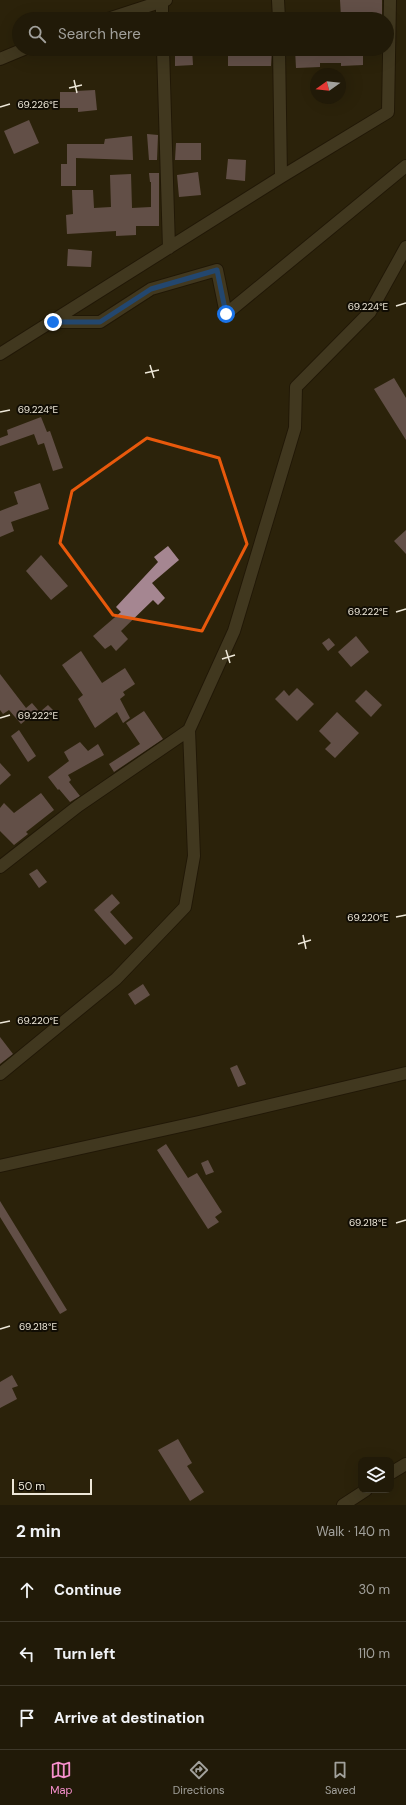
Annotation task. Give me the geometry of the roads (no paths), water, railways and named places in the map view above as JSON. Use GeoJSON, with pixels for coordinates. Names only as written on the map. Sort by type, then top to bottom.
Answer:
{"type":"FeatureCollection","features":[{"type":"Feature","properties":{"kind":"street"},"geometry":{"type":"LineString","coordinates":[[278,0],[279,12]]}},
{"type":"Feature","properties":{"kind":"street"},"geometry":{"type":"LineString","coordinates":[[390,0],[390,12]]}},
{"type":"Feature","properties":{"kind":"street"},"geometry":{"type":"LineString","coordinates":[[130,12],[164,1],[163,12]]}},
{"type":"Feature","properties":{"kind":"street"},"geometry":{"type":"LineString","coordinates":[[0,59],[12,54]]}},
{"type":"Feature","properties":{"kind":"street"},"geometry":{"type":"LineString","coordinates":[[163,56],[169,248]]}},
{"type":"Feature","properties":{"kind":"street"},"geometry":{"type":"LineString","coordinates":[[279,56],[281,177]]}},
{"type":"Feature","properties":{"kind":"street"},"geometry":{"type":"LineString","coordinates":[[0,354],[281,177],[388,112],[389,56]]}},
{"type":"Feature","properties":{"kind":"street"},"geometry":{"type":"LineString","coordinates":[[53,322],[100,322],[151,289],[217,270],[226,314],[406,166]]}},
{"type":"Feature","properties":{"kind":"street"},"geometry":{"type":"LineString","coordinates":[[0,1074],[116,979],[186,907],[194,856],[189,730],[234,632],[295,428],[296,387],[370,312],[406,247]]}},
{"type":"Feature","properties":{"kind":"street"},"geometry":{"type":"LineString","coordinates":[[0,867],[78,806],[189,730]]}},
{"type":"Feature","properties":{"kind":"street"},"geometry":{"type":"LineString","coordinates":[[0,1166],[199,1122],[406,1073]]}},
{"type":"Feature","properties":{"kind":"street"},"geometry":{"type":"LineString","coordinates":[[394,1471],[406,1464]]}},
{"type":"Feature","properties":{"kind":"street"},"geometry":{"type":"LineString","coordinates":[[343,1505],[361,1493]]}}]}
